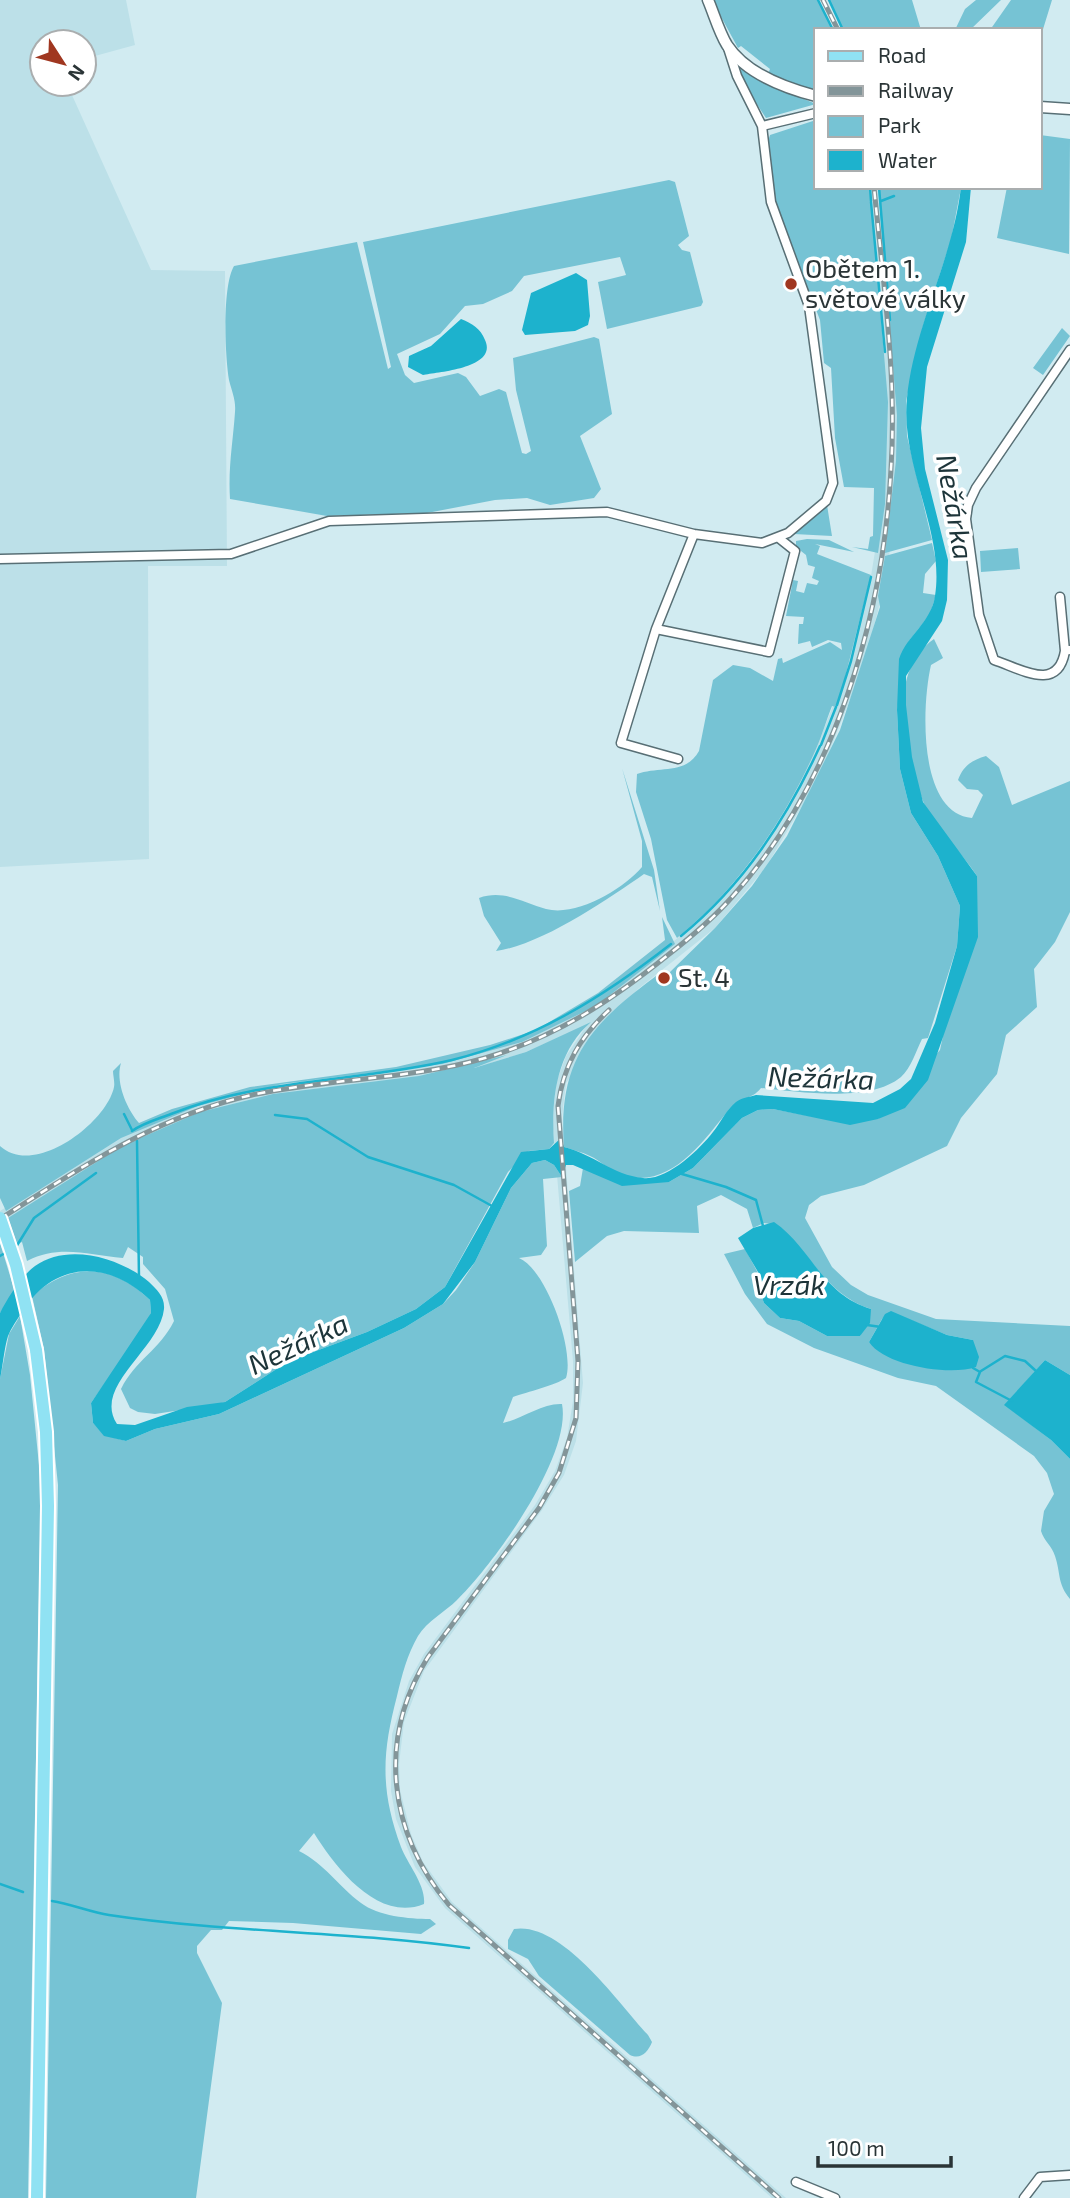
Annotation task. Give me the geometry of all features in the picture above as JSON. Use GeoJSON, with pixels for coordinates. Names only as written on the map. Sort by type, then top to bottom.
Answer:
{"type":"FeatureCollection","features":[{"type":"Feature","properties":{"kind":"main road"},"geometry":{"type":"LineString","coordinates":[[0,1218],[16,1265],[36,1350],[46,1432],[48,1506],[37,2198]]}},
{"type":"Feature","properties":{"kind":"street"},"geometry":{"type":"LineString","coordinates":[[0,558],[231,554],[329,521],[607,512],[694,534],[762,543],[780,539],[826,500],[833,483],[809,306],[771,202],[762,126],[737,76],[708,0]]}},
{"type":"Feature","properties":{"kind":"street"},"geometry":{"type":"LineString","coordinates":[[727,45],[741,60],[768,78],[814,95]]}},
{"type":"Feature","properties":{"kind":"street"},"geometry":{"type":"LineString","coordinates":[[1042,107],[1070,109]]}},
{"type":"Feature","properties":{"kind":"street"},"geometry":{"type":"LineString","coordinates":[[762,126],[814,113]]}},
{"type":"Feature","properties":{"kind":"street"},"geometry":{"type":"LineString","coordinates":[[1060,597],[1068,651],[1063,667],[1056,673],[1045,676],[993,660],[979,615],[966,519],[975,488],[1070,350]]}},
{"type":"Feature","properties":{"kind":"street"},"geometry":{"type":"LineString","coordinates":[[678,759],[621,743],[656,629],[694,534]]}},
{"type":"Feature","properties":{"kind":"street"},"geometry":{"type":"LineString","coordinates":[[656,629],[769,652],[795,551],[780,539]]}},
{"type":"Feature","properties":{"kind":"street"},"geometry":{"type":"LineString","coordinates":[[1024,2198],[1040,2177],[1070,2175]]}},
{"type":"Feature","properties":{"kind":"street"},"geometry":{"type":"LineString","coordinates":[[796,2182],[835,2198]]}},
{"type":"Feature","properties":{"kind":"shaded area"},"geometry":{"type":"Polygon","coordinates":[[[0,0],[126,0],[135,45],[98,55],[98,28],[28,28],[28,98],[73,98],[151,270],[225,271],[227,566],[148,566],[149,859],[0,867],[0,0]]]}},
{"type":"Feature","properties":{"kind":"shaded area"},"geometry":{"type":"Polygon","coordinates":[[[867,189],[882,189],[900,400],[893,535],[878,611],[863,667],[819,777],[766,867],[715,928],[638,989],[566,1083],[562,1117],[583,1383],[576,1441],[564,1475],[542,1510],[424,1671],[404,1722],[399,1764],[400,1790],[411,1834],[423,1862],[452,1902],[786,2198],[772,2198],[445,1908],[415,1867],[396,1819],[391,1791],[392,1734],[409,1681],[424,1654],[535,1505],[555,1471],[567,1438],[573,1401],[573,1361],[552,1117],[557,1080],[566,1056],[587,1025],[526,1052],[488,1064],[86,1173],[0,1228],[0,1211],[95,1150],[155,1119],[250,1088],[420,1064],[484,1050],[556,1023],[646,964],[691,927],[737,881],[774,828],[816,749],[838,693],[871,576],[878,533],[867,189]]]}},
{"type":"Feature","properties":{"kind":"green space"},"geometry":{"type":"Polygon","coordinates":[[[712,0],[818,0],[832,28],[814,28],[814,91],[768,74],[770,69],[741,46],[738,48],[712,0]]]}},
{"type":"Feature","properties":{"kind":"green space"},"geometry":{"type":"Polygon","coordinates":[[[829,0],[912,0],[920,28],[842,28],[829,0]]]}},
{"type":"Feature","properties":{"kind":"green space"},"geometry":{"type":"Polygon","coordinates":[[[976,0],[1001,0],[972,28],[956,28],[965,9],[976,0]]]}},
{"type":"Feature","properties":{"kind":"green space"},"geometry":{"type":"Polygon","coordinates":[[[1011,0],[1052,0],[1042,32],[1042,28],[991,28],[1011,0]]]}},
{"type":"Feature","properties":{"kind":"green space"},"geometry":{"type":"Polygon","coordinates":[[[739,63],[772,86],[814,105],[766,118],[744,85],[739,63]]]}},
{"type":"Feature","properties":{"kind":"green space"},"geometry":{"type":"Polygon","coordinates":[[[814,121],[814,189],[870,189],[888,402],[885,504],[878,553],[852,547],[868,549],[870,537],[873,536],[874,488],[844,487],[835,438],[831,368],[824,363],[820,320],[775,203],[767,144],[770,135],[814,121]]]}},
{"type":"Feature","properties":{"kind":"green space"},"geometry":{"type":"Polygon","coordinates":[[[1042,135],[1070,139],[1069,254],[997,238],[1007,189],[1042,189],[1042,135]]]}},
{"type":"Feature","properties":{"kind":"green space"},"geometry":{"type":"Polygon","coordinates":[[[669,180],[675,182],[689,236],[678,245],[682,250],[690,252],[703,302],[701,306],[607,329],[598,282],[626,275],[620,257],[524,276],[512,291],[483,304],[465,306],[440,334],[397,354],[405,375],[414,383],[458,373],[466,377],[480,396],[499,389],[506,392],[522,453],[526,454],[531,451],[516,390],[513,358],[594,337],[599,339],[612,414],[580,436],[601,489],[594,498],[550,505],[527,498],[495,500],[427,513],[327,516],[230,499],[235,408],[229,380],[226,322],[228,289],[234,266],[357,242],[388,369],[391,367],[363,242],[669,180]]]}},
{"type":"Feature","properties":{"kind":"green space"},"geometry":{"type":"Polygon","coordinates":[[[878,189],[961,189],[951,240],[923,326],[906,401],[907,436],[932,540],[885,553],[896,461],[897,415],[878,189]]]}},
{"type":"Feature","properties":{"kind":"green space"},"geometry":{"type":"Polygon","coordinates":[[[1062,328],[1070,336],[1043,375],[1033,368],[1062,328]]]}},
{"type":"Feature","properties":{"kind":"green space"},"geometry":{"type":"Polygon","coordinates":[[[827,505],[832,536],[794,534],[827,505]]]}},
{"type":"Feature","properties":{"kind":"green space"},"geometry":{"type":"Polygon","coordinates":[[[829,540],[854,552],[815,544],[820,546],[817,554],[871,575],[841,693],[836,707],[832,706],[803,776],[774,828],[740,875],[677,938],[667,920],[651,839],[636,792],[637,774],[679,767],[694,759],[699,751],[713,680],[733,665],[750,668],[773,681],[778,659],[782,658],[783,663],[830,642],[842,650],[841,643],[828,640],[812,647],[810,641],[798,644],[799,624],[803,624],[804,617],[786,616],[793,580],[798,581],[796,591],[804,593],[807,583],[817,585],[819,581],[812,578],[815,567],[808,565],[806,555],[796,547],[796,541],[829,540]]]}},
{"type":"Feature","properties":{"kind":"green space"},"geometry":{"type":"Polygon","coordinates":[[[932,543],[936,561],[925,574],[923,593],[936,595],[930,614],[909,641],[897,710],[900,769],[911,813],[938,856],[960,906],[957,946],[928,1038],[922,1039],[905,1073],[888,1085],[853,1093],[834,1094],[761,1088],[731,1107],[683,1161],[655,1176],[640,1178],[623,1175],[590,1156],[564,1147],[563,1116],[567,1089],[574,1065],[585,1044],[617,1007],[663,971],[669,973],[715,928],[752,886],[787,836],[840,730],[880,607],[878,596],[885,556],[932,543]]]}},
{"type":"Feature","properties":{"kind":"green space"},"geometry":{"type":"Polygon","coordinates":[[[1018,548],[1020,569],[981,572],[980,551],[1018,548]]]}},
{"type":"Feature","properties":{"kind":"green space"},"geometry":{"type":"Polygon","coordinates":[[[934,639],[943,658],[931,665],[926,704],[928,754],[932,777],[941,797],[954,812],[972,818],[983,795],[978,790],[967,789],[958,780],[969,764],[986,756],[999,767],[1012,805],[1070,781],[1070,912],[1055,942],[1034,969],[1037,1007],[1006,1035],[997,1074],[961,1118],[947,1146],[864,1185],[821,1196],[809,1205],[805,1218],[832,1267],[851,1285],[868,1295],[936,1319],[1070,1326],[1070,1375],[1045,1360],[1005,1405],[1051,1440],[1070,1459],[1070,1599],[1061,1583],[1054,1552],[1041,1531],[1044,1511],[1054,1494],[1047,1473],[1034,1456],[936,1386],[898,1378],[814,1348],[767,1324],[745,1294],[724,1254],[745,1249],[758,1273],[757,1284],[764,1303],[780,1318],[799,1321],[827,1336],[860,1336],[871,1309],[855,1303],[830,1284],[777,1225],[764,1223],[753,1228],[747,1209],[721,1195],[697,1206],[699,1233],[624,1231],[607,1236],[575,1262],[569,1191],[580,1186],[583,1168],[594,1173],[669,1182],[693,1168],[742,1118],[758,1110],[773,1109],[815,1117],[878,1119],[940,1050],[977,876],[927,810],[911,758],[905,689],[911,667],[934,639]],[[891,1312],[882,1319],[869,1342],[913,1364],[954,1370],[973,1340],[947,1335],[891,1312]]]}},
{"type":"Feature","properties":{"kind":"green space"},"geometry":{"type":"Polygon","coordinates":[[[622,768],[654,870],[660,911],[652,877],[644,874],[553,931],[514,947],[496,951],[501,943],[484,916],[479,898],[497,895],[546,909],[571,909],[611,892],[642,867],[642,841],[622,768]]]}},
{"type":"Feature","properties":{"kind":"green space"},"geometry":{"type":"Polygon","coordinates":[[[662,917],[675,944],[596,1006],[522,1042],[442,1064],[282,1084],[198,1106],[121,1138],[6,1211],[0,1198],[0,1146],[15,1154],[32,1155],[50,1151],[68,1142],[98,1115],[109,1101],[114,1087],[113,1071],[121,1063],[123,1095],[139,1123],[172,1109],[250,1087],[396,1067],[490,1045],[536,1030],[598,993],[665,940],[662,917]]]}},
{"type":"Feature","properties":{"kind":"green space"},"geometry":{"type":"Polygon","coordinates":[[[591,1022],[570,1048],[558,1078],[554,1143],[549,1149],[529,1151],[508,1172],[445,1287],[416,1309],[367,1332],[289,1361],[225,1402],[155,1414],[130,1408],[121,1389],[134,1370],[162,1340],[174,1321],[165,1289],[143,1264],[143,1257],[128,1247],[123,1258],[63,1252],[27,1261],[22,1242],[17,1244],[8,1218],[122,1146],[200,1112],[273,1094],[419,1076],[507,1055],[474,1068],[526,1052],[591,1022]]]}},
{"type":"Feature","properties":{"kind":"green space"},"geometry":{"type":"Polygon","coordinates":[[[545,1160],[554,1165],[562,1177],[543,1179],[547,1246],[541,1255],[519,1258],[539,1277],[556,1312],[566,1349],[566,1378],[513,1397],[503,1423],[547,1406],[562,1404],[562,1426],[555,1452],[527,1508],[490,1562],[457,1600],[431,1621],[418,1636],[403,1673],[388,1736],[386,1772],[389,1807],[401,1847],[422,1890],[424,1904],[407,1908],[390,1906],[375,1899],[346,1875],[314,1833],[299,1851],[316,1862],[368,1907],[394,1916],[430,1919],[436,1924],[421,1934],[293,1923],[229,1921],[222,1930],[211,1930],[197,1946],[197,1953],[222,2003],[196,2198],[46,2198],[58,1485],[44,1349],[32,1296],[62,1277],[91,1271],[121,1279],[150,1300],[151,1313],[147,1323],[91,1403],[93,1423],[104,1435],[126,1441],[155,1429],[219,1414],[404,1328],[443,1304],[475,1262],[511,1188],[532,1163],[545,1160]]]}},
{"type":"Feature","properties":{"kind":"green space"},"geometry":{"type":"Polygon","coordinates":[[[0,1243],[15,1292],[0,1313],[0,1243]]]}},
{"type":"Feature","properties":{"kind":"green space"},"geometry":{"type":"Polygon","coordinates":[[[20,1316],[30,1375],[41,1485],[28,2198],[0,2198],[0,1379],[9,1334],[20,1316]]]}},
{"type":"Feature","properties":{"kind":"green space"},"geometry":{"type":"Polygon","coordinates":[[[514,1929],[532,1930],[551,1938],[588,1967],[648,2035],[652,2042],[646,2052],[641,2056],[630,2055],[539,1976],[528,1959],[508,1949],[508,1940],[514,1929]]]}},
{"type":"Feature","properties":{"kind":"water"},"geometry":{"type":"Polygon","coordinates":[[[961,189],[971,189],[966,242],[927,367],[921,428],[925,469],[948,560],[947,600],[942,621],[906,676],[906,705],[912,757],[923,802],[977,876],[978,937],[928,1080],[905,1108],[878,1119],[850,1125],[773,1109],[758,1110],[742,1118],[693,1168],[669,1182],[622,1186],[573,1165],[566,1165],[562,1177],[554,1165],[545,1160],[532,1163],[511,1188],[475,1262],[443,1304],[404,1328],[219,1414],[155,1429],[126,1441],[104,1436],[93,1423],[91,1403],[151,1313],[150,1300],[116,1277],[99,1272],[65,1275],[49,1283],[35,1295],[8,1336],[0,1379],[0,1313],[25,1275],[48,1259],[78,1254],[109,1260],[137,1273],[162,1297],[164,1309],[160,1324],[120,1381],[113,1396],[112,1410],[117,1424],[135,1425],[187,1407],[225,1402],[289,1361],[367,1332],[416,1309],[445,1287],[521,1152],[549,1149],[561,1138],[564,1147],[612,1169],[632,1176],[652,1178],[672,1169],[691,1155],[707,1139],[732,1105],[743,1099],[756,1095],[873,1103],[900,1089],[911,1079],[935,1023],[957,946],[960,906],[938,856],[911,813],[900,769],[897,710],[899,659],[933,605],[936,572],[929,523],[910,448],[907,398],[917,345],[957,214],[961,189]]]}},
{"type":"Feature","properties":{"kind":"water"},"geometry":{"type":"Polygon","coordinates":[[[576,273],[587,280],[590,316],[588,325],[575,331],[525,335],[522,330],[531,293],[576,273]]]}},
{"type":"Feature","properties":{"kind":"water"},"geometry":{"type":"Polygon","coordinates":[[[461,319],[481,332],[487,349],[483,357],[465,367],[423,375],[408,367],[409,356],[431,346],[461,319]]]}},
{"type":"Feature","properties":{"kind":"water","name":"Vrzák"},"geometry":{"type":"Polygon","coordinates":[[[774,1222],[798,1244],[840,1293],[871,1309],[870,1323],[860,1336],[827,1336],[799,1321],[780,1318],[764,1303],[757,1284],[758,1272],[738,1238],[753,1228],[774,1222]]]}},
{"type":"Feature","properties":{"kind":"water"},"geometry":{"type":"Polygon","coordinates":[[[891,1311],[947,1335],[973,1340],[979,1357],[976,1367],[951,1370],[919,1367],[903,1363],[877,1350],[869,1342],[885,1314],[891,1311]]]}},
{"type":"Feature","properties":{"kind":"water"},"geometry":{"type":"Polygon","coordinates":[[[1045,1360],[1070,1375],[1070,1459],[1051,1440],[1004,1405],[1045,1360]]]}},
{"type":"Feature","properties":{"kind":"waterway"},"geometry":{"type":"LineString","coordinates":[[818,0],[832,28]]}},
{"type":"Feature","properties":{"kind":"waterway"},"geometry":{"type":"LineString","coordinates":[[829,0],[842,28]]}},
{"type":"Feature","properties":{"kind":"waterway"},"geometry":{"type":"LineString","coordinates":[[870,189],[871,201]]}},
{"type":"Feature","properties":{"kind":"waterway"},"geometry":{"type":"LineString","coordinates":[[879,189],[890,320]]}},
{"type":"Feature","properties":{"kind":"waterway"},"geometry":{"type":"LineString","coordinates":[[881,201],[894,196]]}},
{"type":"Feature","properties":{"kind":"waterway"},"geometry":{"type":"LineString","coordinates":[[871,202],[885,352]]}},
{"type":"Feature","properties":{"kind":"waterway"},"geometry":{"type":"LineString","coordinates":[[837,705],[851,661],[871,577]]}},
{"type":"Feature","properties":{"kind":"waterway"},"geometry":{"type":"LineString","coordinates":[[821,745],[836,707]]}},
{"type":"Feature","properties":{"kind":"waterway"},"geometry":{"type":"LineString","coordinates":[[681,936],[704,916],[744,873],[793,800],[820,746]]}},
{"type":"Feature","properties":{"kind":"waterway"},"geometry":{"type":"LineString","coordinates":[[132,1131],[146,1123],[205,1102],[240,1093],[417,1067],[483,1051],[568,1014],[620,982],[671,944]]}},
{"type":"Feature","properties":{"kind":"waterway"},"geometry":{"type":"LineString","coordinates":[[124,1114],[132,1130]]}},
{"type":"Feature","properties":{"kind":"waterway"},"geometry":{"type":"LineString","coordinates":[[275,1115],[307,1119],[368,1157],[454,1185],[492,1206]]}},
{"type":"Feature","properties":{"kind":"waterway"},"geometry":{"type":"LineString","coordinates":[[137,1141],[139,1278]]}},
{"type":"Feature","properties":{"kind":"waterway"},"geometry":{"type":"LineString","coordinates":[[16,1247],[34,1218],[96,1173]]}},
{"type":"Feature","properties":{"kind":"waterway"},"geometry":{"type":"LineString","coordinates":[[682,1174],[726,1187],[756,1200],[763,1226]]}},
{"type":"Feature","properties":{"kind":"waterway"},"geometry":{"type":"LineString","coordinates":[[0,1256],[7,1252]]}},
{"type":"Feature","properties":{"kind":"waterway"},"geometry":{"type":"LineString","coordinates":[[867,1325],[881,1327]]}},
{"type":"Feature","properties":{"kind":"waterway"},"geometry":{"type":"LineString","coordinates":[[981,1371],[1005,1356],[1025,1361],[1036,1371]]}},
{"type":"Feature","properties":{"kind":"waterway"},"geometry":{"type":"LineString","coordinates":[[973,1368],[980,1372],[976,1382],[1012,1401]]}},
{"type":"Feature","properties":{"kind":"waterway"},"geometry":{"type":"LineString","coordinates":[[0,1884],[23,1892]]}},
{"type":"Feature","properties":{"kind":"waterway"},"geometry":{"type":"LineString","coordinates":[[52,1901],[102,1914],[154,1921],[379,1938],[469,1948]]}},
{"type":"Feature","properties":{"kind":"railway"},"geometry":{"type":"LineString","coordinates":[[823,0],[837,28]]}},
{"type":"Feature","properties":{"kind":"railway"},"geometry":{"type":"LineString","coordinates":[[0,1219],[120,1146],[184,1116],[217,1104],[281,1089],[427,1071],[485,1058],[536,1040],[582,1016],[647,972],[693,935],[732,897],[768,852],[799,804],[825,751],[847,697],[864,641],[877,583],[891,469],[892,399],[874,189]]}},
{"type":"Feature","properties":{"kind":"railway"},"geometry":{"type":"LineString","coordinates":[[609,1010],[574,1053],[560,1091],[558,1106],[578,1361],[576,1418],[559,1473],[539,1508],[428,1657],[412,1688],[401,1720],[396,1752],[396,1784],[402,1816],[413,1847],[428,1877],[449,1905],[779,2198]]}},
{"type":"Feature","properties":{"kind":"place","name":"Obětem 1. světové války"},"geometry":{"type":"Point","coordinates":[791,284]}},
{"type":"Feature","properties":{"kind":"place","name":"St. 4"},"geometry":{"type":"Point","coordinates":[664,978]}},
{"type":"Feature","properties":{"kind":"water label","name":"Nežárka"},"geometry":{"type":"Point","coordinates":[955,507]}},
{"type":"Feature","properties":{"kind":"water label","name":"Nežárka"},"geometry":{"type":"Point","coordinates":[821,1078]}},
{"type":"Feature","properties":{"kind":"water label","name":"Nežárka"},"geometry":{"type":"Point","coordinates":[298,1344]}}]}
